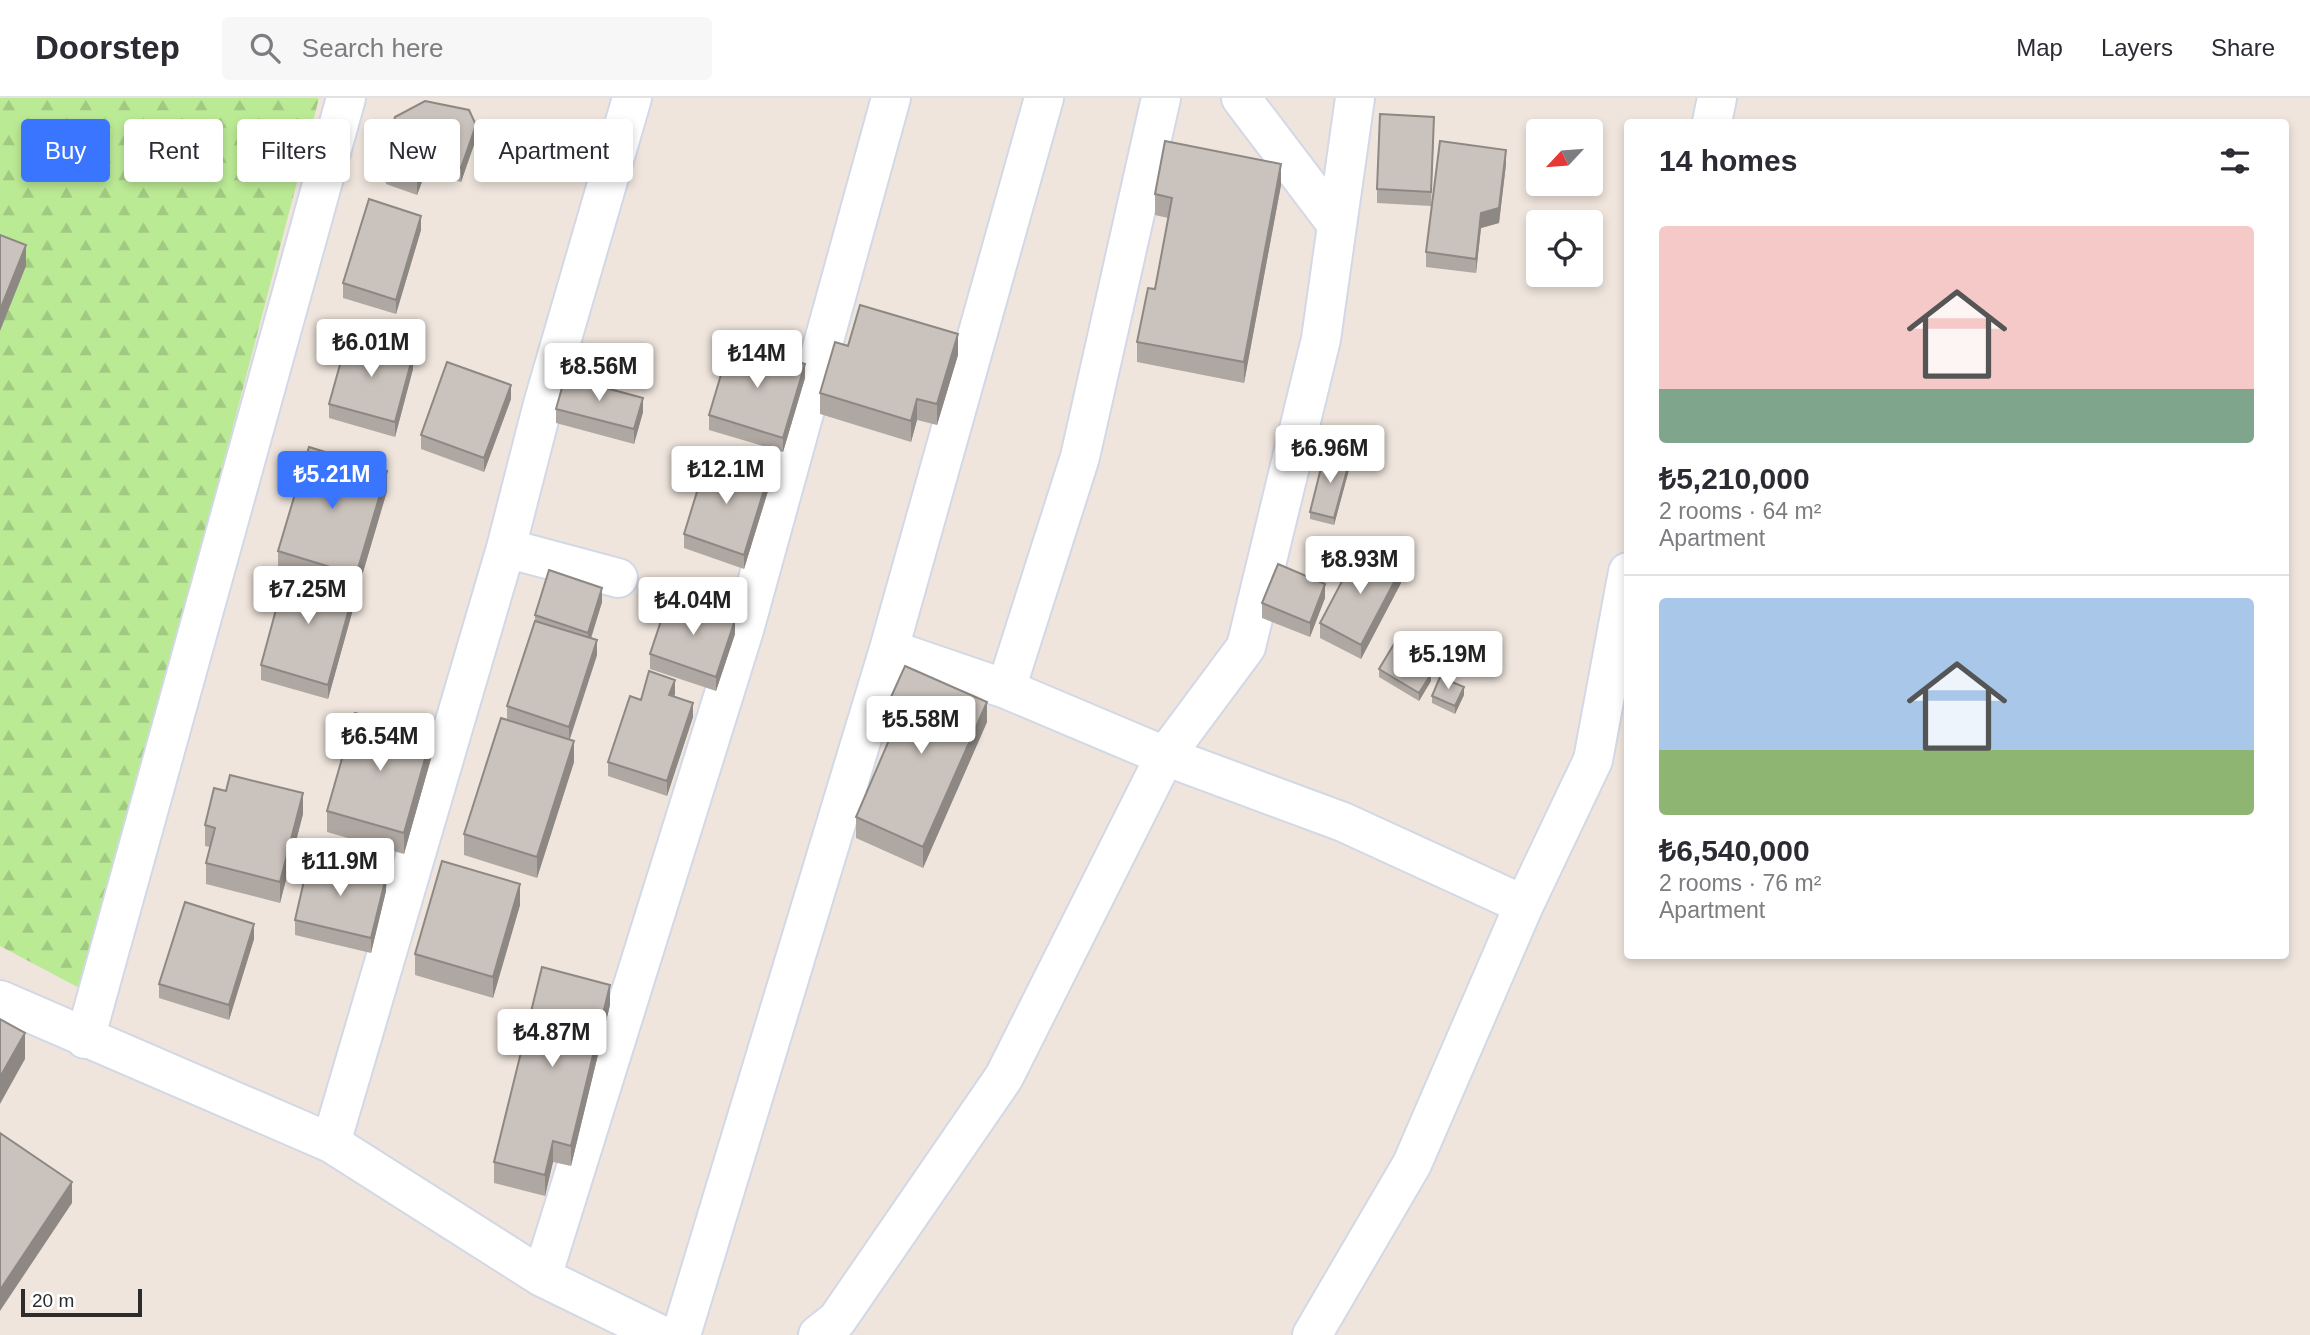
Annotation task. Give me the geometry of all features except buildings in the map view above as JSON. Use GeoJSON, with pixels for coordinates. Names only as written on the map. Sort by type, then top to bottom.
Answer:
{"type":"FeatureCollection","features":[{"type":"Feature","properties":{"kind":"street"},"geometry":{"type":"LineString","coordinates":[[85,1039],[346,98]]}},
{"type":"Feature","properties":{"kind":"street"},"geometry":{"type":"LineString","coordinates":[[331,1143],[506,548],[543,404],[632,98]]}},
{"type":"Feature","properties":{"kind":"street"},"geometry":{"type":"LineString","coordinates":[[542,1277],[744,630],[891,98]]}},
{"type":"Feature","properties":{"kind":"street"},"geometry":{"type":"LineString","coordinates":[[681,1335],[889,649],[1044,98]]}},
{"type":"Feature","properties":{"kind":"street"},"geometry":{"type":"LineString","coordinates":[[1006,689],[1080,457],[1161,98]]}},
{"type":"Feature","properties":{"kind":"street"},"geometry":{"type":"LineString","coordinates":[[1241,98],[1335,222]]}},
{"type":"Feature","properties":{"kind":"street"},"geometry":{"type":"LineString","coordinates":[[818,1335],[837,1320],[1004,1077],[1165,756],[1246,646],[1321,339],[1335,222],[1355,98]]}},
{"type":"Feature","properties":{"kind":"street"},"geometry":{"type":"LineString","coordinates":[[1713,119],[1717,98]]}},
{"type":"Feature","properties":{"kind":"street"},"geometry":{"type":"LineString","coordinates":[[506,548],[618,578]]}},
{"type":"Feature","properties":{"kind":"street"},"geometry":{"type":"LineString","coordinates":[[1312,1335],[1412,1164],[1524,905],[1593,760],[1624,593]]}},
{"type":"Feature","properties":{"kind":"street"},"geometry":{"type":"LineString","coordinates":[[889,649],[1006,689],[1165,756],[1343,822],[1524,905]]}},
{"type":"Feature","properties":{"kind":"street"},"geometry":{"type":"LineString","coordinates":[[0,1000],[331,1143],[542,1277],[661,1335]]}},
{"type":"Feature","properties":{"kind":"green space"},"geometry":{"type":"Polygon","coordinates":[[[0,98],[319,98],[313,119],[237,119],[237,182],[297,182],[85,991],[0,946],[0,98]]]}}]}
